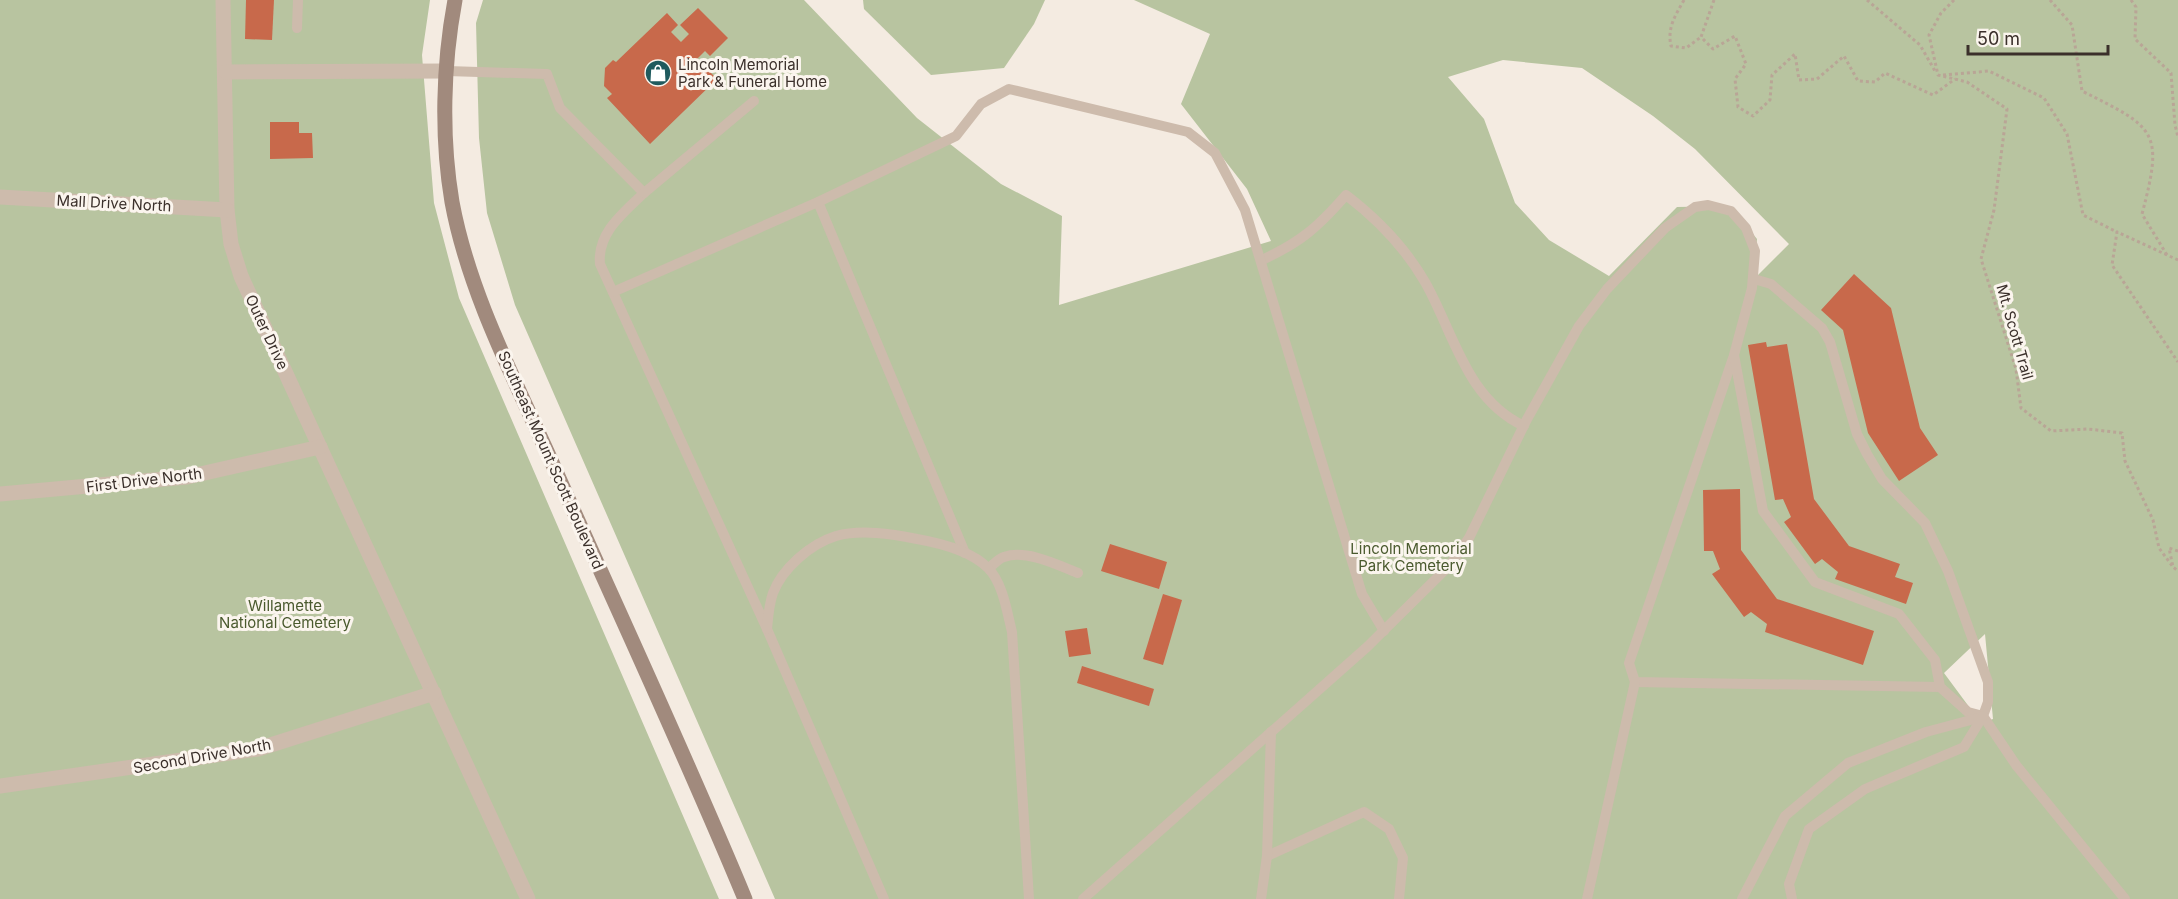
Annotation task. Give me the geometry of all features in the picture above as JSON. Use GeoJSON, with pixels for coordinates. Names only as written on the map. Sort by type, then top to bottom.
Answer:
{"type":"FeatureCollection","features":[{"type":"Feature","properties":{"kind":"main road","name":"Southeast Mount Scott Boulevard"},"geometry":{"type":"LineString","coordinates":[[455,0],[447,71],[446,111],[452,200],[477,286],[515,379],[745,899]]}},
{"type":"Feature","properties":{"kind":"street","name":"Outer Drive"},"geometry":{"type":"LineString","coordinates":[[224,0],[227,210],[231,244],[241,276],[528,899]]}},
{"type":"Feature","properties":{"kind":"street"},"geometry":{"type":"LineString","coordinates":[[226,72],[447,71]]}},
{"type":"Feature","properties":{"kind":"street","name":"Mall Drive North"},"geometry":{"type":"LineString","coordinates":[[0,197],[227,210]]}},
{"type":"Feature","properties":{"kind":"street","name":"First Drive North"},"geometry":{"type":"LineString","coordinates":[[0,494],[187,477],[320,447]]}},
{"type":"Feature","properties":{"kind":"street","name":"Second Drive North"},"geometry":{"type":"LineString","coordinates":[[0,786],[258,749],[434,693]]}},
{"type":"Feature","properties":{"kind":"lane"},"geometry":{"type":"LineString","coordinates":[[297,28],[298,0]]}},
{"type":"Feature","properties":{"kind":"lane"},"geometry":{"type":"LineString","coordinates":[[447,71],[547,74],[560,108],[644,193]]}},
{"type":"Feature","properties":{"kind":"lane"},"geometry":{"type":"LineString","coordinates":[[613,292],[818,202],[956,136],[981,104],[1009,89],[1188,132],[1215,153],[1245,210],[1362,594],[1384,632]]}},
{"type":"Feature","properties":{"kind":"lane"},"geometry":{"type":"LineString","coordinates":[[754,101],[644,193],[612,225],[599,251],[600,264],[767,629],[884,899]]}},
{"type":"Feature","properties":{"kind":"lane"},"geometry":{"type":"LineString","coordinates":[[1262,260],[1288,248],[1316,229],[1346,195],[1371,214],[1425,282],[1463,364],[1485,398],[1508,418],[1524,426]]}},
{"type":"Feature","properties":{"kind":"lane"},"geometry":{"type":"LineString","coordinates":[[818,202],[965,553]]}},
{"type":"Feature","properties":{"kind":"lane"},"geometry":{"type":"LineString","coordinates":[[1083,899],[1384,632],[1450,565],[1469,538],[1524,426],[1579,326],[1607,289],[1678,217],[1695,207],[1708,205],[1731,211],[1746,228],[1755,251],[1754,279],[1734,355],[1629,663],[1635,682],[1587,899]]}},
{"type":"Feature","properties":{"kind":"lane"},"geometry":{"type":"LineString","coordinates":[[1754,279],[1771,284],[1822,328],[1830,342],[1857,434],[1882,479],[1925,523],[1948,571],[1988,682],[1988,702],[1983,716],[1964,747],[1865,789],[1809,829],[1789,884],[1792,899]]}},
{"type":"Feature","properties":{"kind":"lane"},"geometry":{"type":"LineString","coordinates":[[1734,355],[1763,511],[1815,582],[1899,614],[1935,660],[1940,687],[1968,712],[1983,716],[2016,765],[2125,899]]}},
{"type":"Feature","properties":{"kind":"lane"},"geometry":{"type":"LineString","coordinates":[[767,629],[772,594],[783,575],[806,552],[835,536],[883,533],[931,541],[965,553],[989,568],[1003,597],[1012,632],[1029,899]]}},
{"type":"Feature","properties":{"kind":"lane"},"geometry":{"type":"LineString","coordinates":[[989,568],[1004,557],[1019,556],[1043,560],[1078,573]]}},
{"type":"Feature","properties":{"kind":"lane"},"geometry":{"type":"LineString","coordinates":[[1635,682],[1940,687]]}},
{"type":"Feature","properties":{"kind":"lane"},"geometry":{"type":"LineString","coordinates":[[1742,899],[1785,816],[1848,763],[1926,732],[1983,716]]}},
{"type":"Feature","properties":{"kind":"lane"},"geometry":{"type":"LineString","coordinates":[[1261,899],[1267,856],[1271,732]]}},
{"type":"Feature","properties":{"kind":"lane"},"geometry":{"type":"LineString","coordinates":[[1267,856],[1365,813],[1389,829],[1402,858],[1399,899]]}},
{"type":"Feature","properties":{"kind":"path"},"geometry":{"type":"LineString","coordinates":[[1684,0],[1671,23],[1668,36],[1671,46],[1686,48],[1701,37],[1714,0]]}},
{"type":"Feature","properties":{"kind":"path"},"geometry":{"type":"LineString","coordinates":[[1867,0],[1920,45],[1938,75]]}},
{"type":"Feature","properties":{"kind":"path"},"geometry":{"type":"LineString","coordinates":[[1938,75],[1929,34],[1941,13],[1954,0]]}},
{"type":"Feature","properties":{"kind":"path"},"geometry":{"type":"LineString","coordinates":[[2050,0],[2072,25],[2082,91],[2128,114],[2145,128],[2153,148],[2152,176],[2142,214],[2167,255]]}},
{"type":"Feature","properties":{"kind":"path"},"geometry":{"type":"LineString","coordinates":[[2131,0],[2136,7],[2135,39],[2171,73],[2178,137]]}},
{"type":"Feature","properties":{"kind":"path"},"geometry":{"type":"LineString","coordinates":[[1701,37],[1713,49],[1735,36],[1746,64],[1735,79],[1735,96],[1738,107],[1753,116],[1770,100],[1772,75],[1795,54],[1799,80],[1817,79],[1844,56],[1858,81],[1875,82],[1885,73],[1933,95],[1954,79]]}},
{"type":"Feature","properties":{"kind":"path"},"geometry":{"type":"LineString","coordinates":[[1938,75],[1989,71],[2044,98],[2067,134],[2083,214],[2178,260]]}},
{"type":"Feature","properties":{"kind":"path","name":"Mt. Scott Trail"},"geometry":{"type":"LineString","coordinates":[[1938,75],[1967,82],[2007,109],[1994,210],[1981,259],[2016,369],[2021,408],[2051,430],[2088,429],[2122,434],[2125,461],[2153,519],[2159,548],[2178,571]]}},
{"type":"Feature","properties":{"kind":"path"},"geometry":{"type":"LineString","coordinates":[[2117,232],[2112,265],[2178,362]]}},
{"type":"Feature","properties":{"kind":"path"},"geometry":{"type":"LineString","coordinates":[[2173,567],[2169,548],[2178,551]]}},
{"type":"Feature","properties":{"kind":"green space","name":"Willamette National Cemetery"},"geometry":{"type":"Polygon","coordinates":[[[0,0],[430,0],[422,55],[434,203],[459,298],[719,899],[0,899],[0,0]]]}},
{"type":"Feature","properties":{"kind":"green space","name":"Lincoln Memorial Park Cemetery"},"geometry":{"type":"Polygon","coordinates":[[[483,0],[804,0],[917,118],[1001,184],[1062,216],[1059,305],[1271,241],[1247,189],[1181,104],[1210,34],[1134,0],[2178,0],[2178,899],[775,899],[515,305],[487,213],[479,138],[476,23],[483,0]],[[1503,60],[1448,77],[1484,119],[1515,203],[1549,240],[1609,276],[1677,207],[1730,206],[1757,239],[1753,280],[1789,244],[1695,149],[1653,116],[1582,68],[1503,60]],[[1985,634],[1944,673],[1981,723],[1993,719],[1985,634]]]}},
{"type":"Feature","properties":{"kind":"green space"},"geometry":{"type":"Polygon","coordinates":[[[863,0],[1045,0],[1034,24],[1004,68],[931,75],[864,9],[863,0]]]}},
{"type":"Feature","properties":{"kind":"building"},"geometry":{"type":"Polygon","coordinates":[[[246,0],[274,0],[272,40],[245,39],[246,0]]]}},
{"type":"Feature","properties":{"kind":"building","name":"Lincoln Memorial Park & Funeral Home"},"geometry":{"type":"Polygon","coordinates":[[[698,8],[728,38],[710,56],[705,51],[697,59],[717,79],[650,144],[607,98],[612,94],[604,86],[605,68],[613,60],[616,62],[667,13],[678,25],[671,32],[681,42],[689,34],[680,25],[698,8]]]}},
{"type":"Feature","properties":{"kind":"building"},"geometry":{"type":"Polygon","coordinates":[[[270,122],[299,122],[299,133],[312,133],[313,158],[270,159],[270,122]]]}},
{"type":"Feature","properties":{"kind":"building"},"geometry":{"type":"Polygon","coordinates":[[[1854,274],[1891,308],[1920,428],[1938,455],[1899,481],[1868,433],[1843,330],[1821,310],[1854,274]]]}},
{"type":"Feature","properties":{"kind":"building"},"geometry":{"type":"Polygon","coordinates":[[[1766,342],[1767,347],[1787,344],[1814,499],[1849,546],[1900,564],[1895,577],[1913,583],[1906,604],[1835,579],[1838,572],[1822,559],[1815,564],[1784,522],[1791,517],[1783,499],[1775,500],[1748,345],[1766,342]]]}},
{"type":"Feature","properties":{"kind":"building"},"geometry":{"type":"Polygon","coordinates":[[[1740,489],[1741,550],[1777,599],[1874,631],[1863,665],[1765,632],[1767,624],[1751,612],[1744,617],[1712,574],[1720,569],[1713,551],[1704,551],[1703,490],[1740,489]]]}},
{"type":"Feature","properties":{"kind":"building"},"geometry":{"type":"Polygon","coordinates":[[[1110,544],[1167,562],[1159,589],[1101,571],[1110,544]]]}},
{"type":"Feature","properties":{"kind":"building"},"geometry":{"type":"Polygon","coordinates":[[[1163,594],[1182,600],[1163,665],[1143,659],[1163,594]]]}},
{"type":"Feature","properties":{"kind":"building"},"geometry":{"type":"Polygon","coordinates":[[[1087,628],[1091,654],[1069,657],[1065,631],[1087,628]]]}},
{"type":"Feature","properties":{"kind":"building"},"geometry":{"type":"Polygon","coordinates":[[[1082,666],[1154,689],[1149,706],[1077,683],[1082,666]]]}},
{"type":"Feature","properties":{"kind":"place","name":"Lincoln Memorial Park & Funeral Home"},"geometry":{"type":"Point","coordinates":[658,73]}}]}
